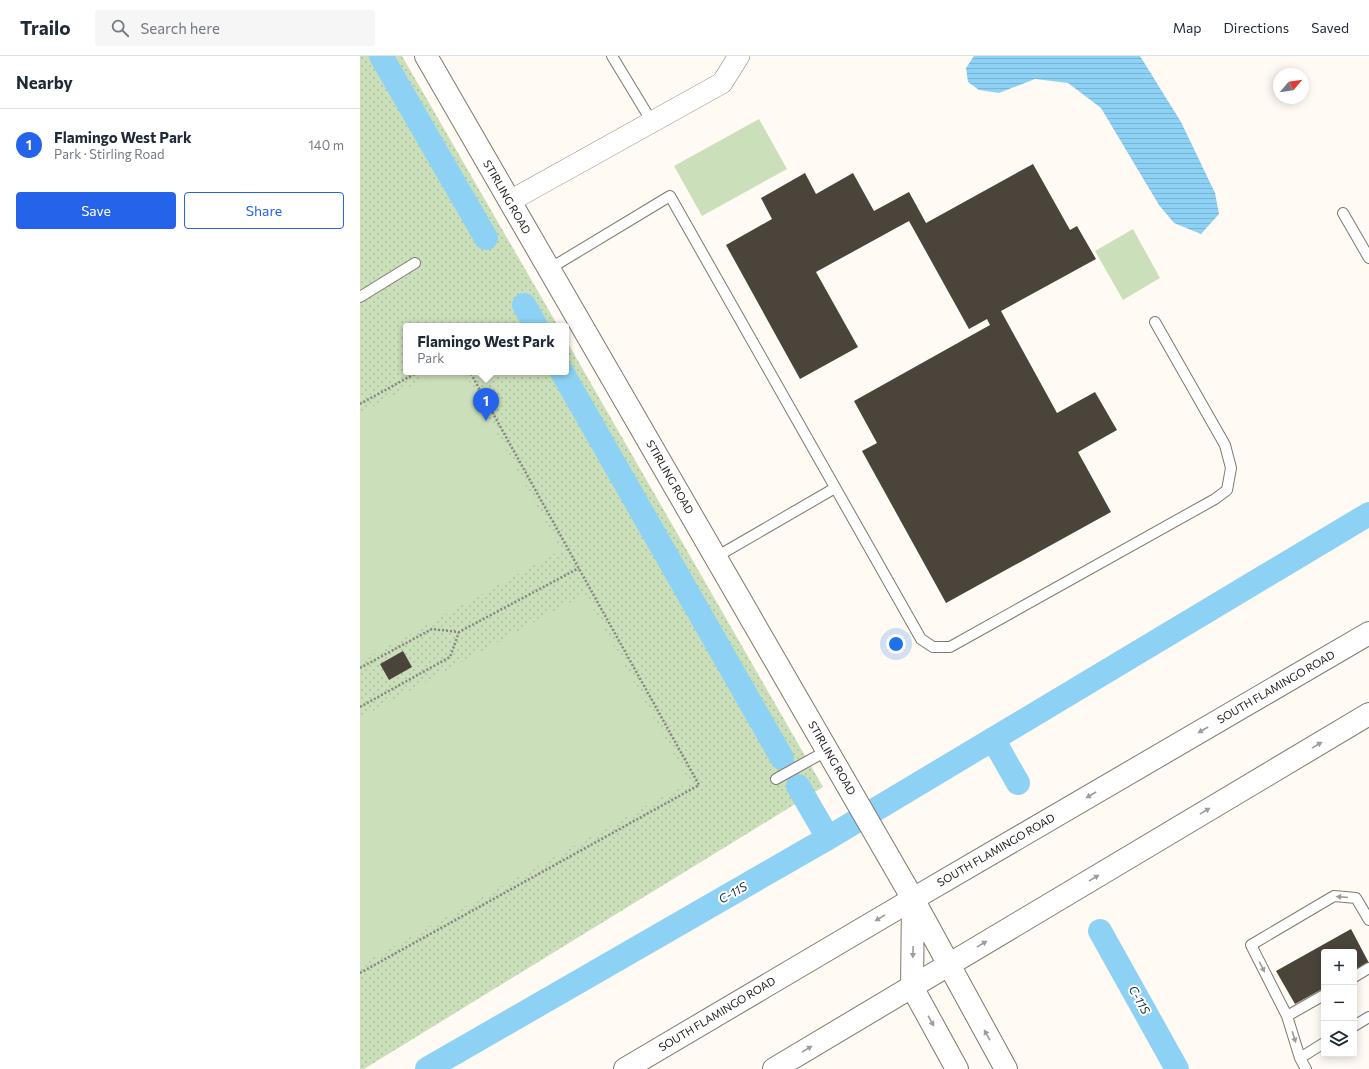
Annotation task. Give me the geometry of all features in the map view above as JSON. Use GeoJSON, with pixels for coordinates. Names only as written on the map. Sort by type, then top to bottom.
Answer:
{"type":"FeatureCollection","features":[{"type":"Feature","properties":{"kind":"main road","name":"STIRLING ROAD"},"geometry":{"type":"LineString","coordinates":[[426,56],[828,750],[913,899],[1006,1069]]}},
{"type":"Feature","properties":{"kind":"main road","name":"SOUTH FLAMINGO ROAD"},"geometry":{"type":"LineString","coordinates":[[625,1069],[1369,633]]}},
{"type":"Feature","properties":{"kind":"main road"},"geometry":{"type":"LineString","coordinates":[[774,1069],[1369,714]]}},
{"type":"Feature","properties":{"kind":"main road"},"geometry":{"type":"LineString","coordinates":[[913,899],[912,987],[958,1069]]}},
{"type":"Feature","properties":{"kind":"street"},"geometry":{"type":"LineString","coordinates":[[510,201],[722,83],[739,56]]}},
{"type":"Feature","properties":{"kind":"lane"},"geometry":{"type":"LineString","coordinates":[[612,56],[652,122]]}},
{"type":"Feature","properties":{"kind":"lane"},"geometry":{"type":"LineString","coordinates":[[549,269],[670,196],[921,639],[933,646],[950,646],[1216,499],[1227,490],[1231,468],[1225,445],[1155,322]]}},
{"type":"Feature","properties":{"kind":"lane"},"geometry":{"type":"LineString","coordinates":[[1343,213],[1369,258]]}},
{"type":"Feature","properties":{"kind":"lane"},"geometry":{"type":"LineString","coordinates":[[360,296],[415,263]]}},
{"type":"Feature","properties":{"kind":"lane"},"geometry":{"type":"LineString","coordinates":[[716,557],[836,488]]}},
{"type":"Feature","properties":{"kind":"lane"},"geometry":{"type":"LineString","coordinates":[[776,779],[828,750]]}},
{"type":"Feature","properties":{"kind":"lane"},"geometry":{"type":"LineString","coordinates":[[1306,1069],[1300,1058],[1287,1016],[1251,945],[1334,896],[1356,898],[1369,920]]}},
{"type":"Feature","properties":{"kind":"lane"},"geometry":{"type":"LineString","coordinates":[[1357,975],[1369,968]]}},
{"type":"Feature","properties":{"kind":"lane"},"geometry":{"type":"LineString","coordinates":[[1287,1016],[1321,997]]}},
{"type":"Feature","properties":{"kind":"lane"},"geometry":{"type":"LineString","coordinates":[[1357,1024],[1369,1017]]}},
{"type":"Feature","properties":{"kind":"lane"},"geometry":{"type":"LineString","coordinates":[[1300,1058],[1321,1045]]}},
{"type":"Feature","properties":{"kind":"path"},"geometry":{"type":"LineString","coordinates":[[360,404],[413,375]]}},
{"type":"Feature","properties":{"kind":"path"},"geometry":{"type":"LineString","coordinates":[[360,973],[699,786],[472,375]]}},
{"type":"Feature","properties":{"kind":"path"},"geometry":{"type":"LineString","coordinates":[[360,668],[432,629],[459,632],[579,568]]}},
{"type":"Feature","properties":{"kind":"path"},"geometry":{"type":"LineString","coordinates":[[360,707],[450,657],[459,632]]}},
{"type":"Feature","properties":{"kind":"green space"},"geometry":{"type":"Polygon","coordinates":[[[360,56],[402,56],[556,323],[403,323],[403,375],[569,375],[569,345],[823,787],[364,1069],[360,1069],[360,56]]]}},
{"type":"Feature","properties":{"kind":"green space"},"geometry":{"type":"Polygon","coordinates":[[[759,119],[787,169],[702,216],[674,166],[759,119]]]}},
{"type":"Feature","properties":{"kind":"green space"},"geometry":{"type":"Polygon","coordinates":[[[1133,229],[1160,278],[1123,300],[1095,251],[1133,229]]]}},
{"type":"Feature","properties":{"kind":"green space"},"geometry":{"type":"Polygon","coordinates":[[[431,375],[465,375],[561,550],[360,662],[360,414],[431,375]]]}},
{"type":"Feature","properties":{"kind":"green space"},"geometry":{"type":"Polygon","coordinates":[[[585,594],[689,782],[360,965],[360,718],[585,594]]]}},
{"type":"Feature","properties":{"kind":"water"},"geometry":{"type":"Polygon","coordinates":[[[974,56],[1140,56],[1181,122],[1215,193],[1219,214],[1201,234],[1174,223],[1159,205],[1101,108],[1068,83],[1035,79],[999,93],[979,90],[968,82],[966,68],[974,56]]]}},
{"type":"Feature","properties":{"kind":"building"},"geometry":{"type":"Polygon","coordinates":[[[1033,164],[1070,230],[1077,226],[1096,259],[1001,311],[1057,413],[1095,392],[1117,430],[1078,452],[1111,512],[946,603],[862,451],[877,443],[854,401],[990,325],[987,319],[969,329],[909,221],[816,272],[858,347],[800,379],[726,245],[772,219],[761,198],[805,173],[816,194],[853,173],[874,211],[909,192],[926,223],[1033,164]]]}},
{"type":"Feature","properties":{"kind":"building"},"geometry":{"type":"Polygon","coordinates":[[[403,651],[412,667],[389,680],[380,664],[403,651]]]}},
{"type":"Feature","properties":{"kind":"building"},"geometry":{"type":"Polygon","coordinates":[[[1351,929],[1369,963],[1357,970],[1357,949],[1321,949],[1321,990],[1295,1004],[1276,971],[1351,929]]]}},
{"type":"Feature","properties":{"kind":"waterway"},"geometry":{"type":"LineString","coordinates":[[381,56],[486,238]]}},
{"type":"Feature","properties":{"kind":"waterway"},"geometry":{"type":"LineString","coordinates":[[524,305],[534,323]]}},
{"type":"Feature","properties":{"kind":"waterway"},"geometry":{"type":"LineString","coordinates":[[564,375],[782,758]]}},
{"type":"Feature","properties":{"kind":"waterway","name":"C-11S"},"geometry":{"type":"LineString","coordinates":[[427,1069],[828,838],[1369,514]]}},
{"type":"Feature","properties":{"kind":"waterway","name":"C-11S"},"geometry":{"type":"LineString","coordinates":[[993,739],[1018,783]]}},
{"type":"Feature","properties":{"kind":"waterway"},"geometry":{"type":"LineString","coordinates":[[798,786],[828,838]]}},
{"type":"Feature","properties":{"kind":"waterway","name":"C-11S"},"geometry":{"type":"LineString","coordinates":[[1100,931],[1177,1069]]}},
{"type":"Feature","properties":{"kind":"place","name":"Flamingo West Park"},"geometry":{"type":"Point","coordinates":[486,421]}}]}
